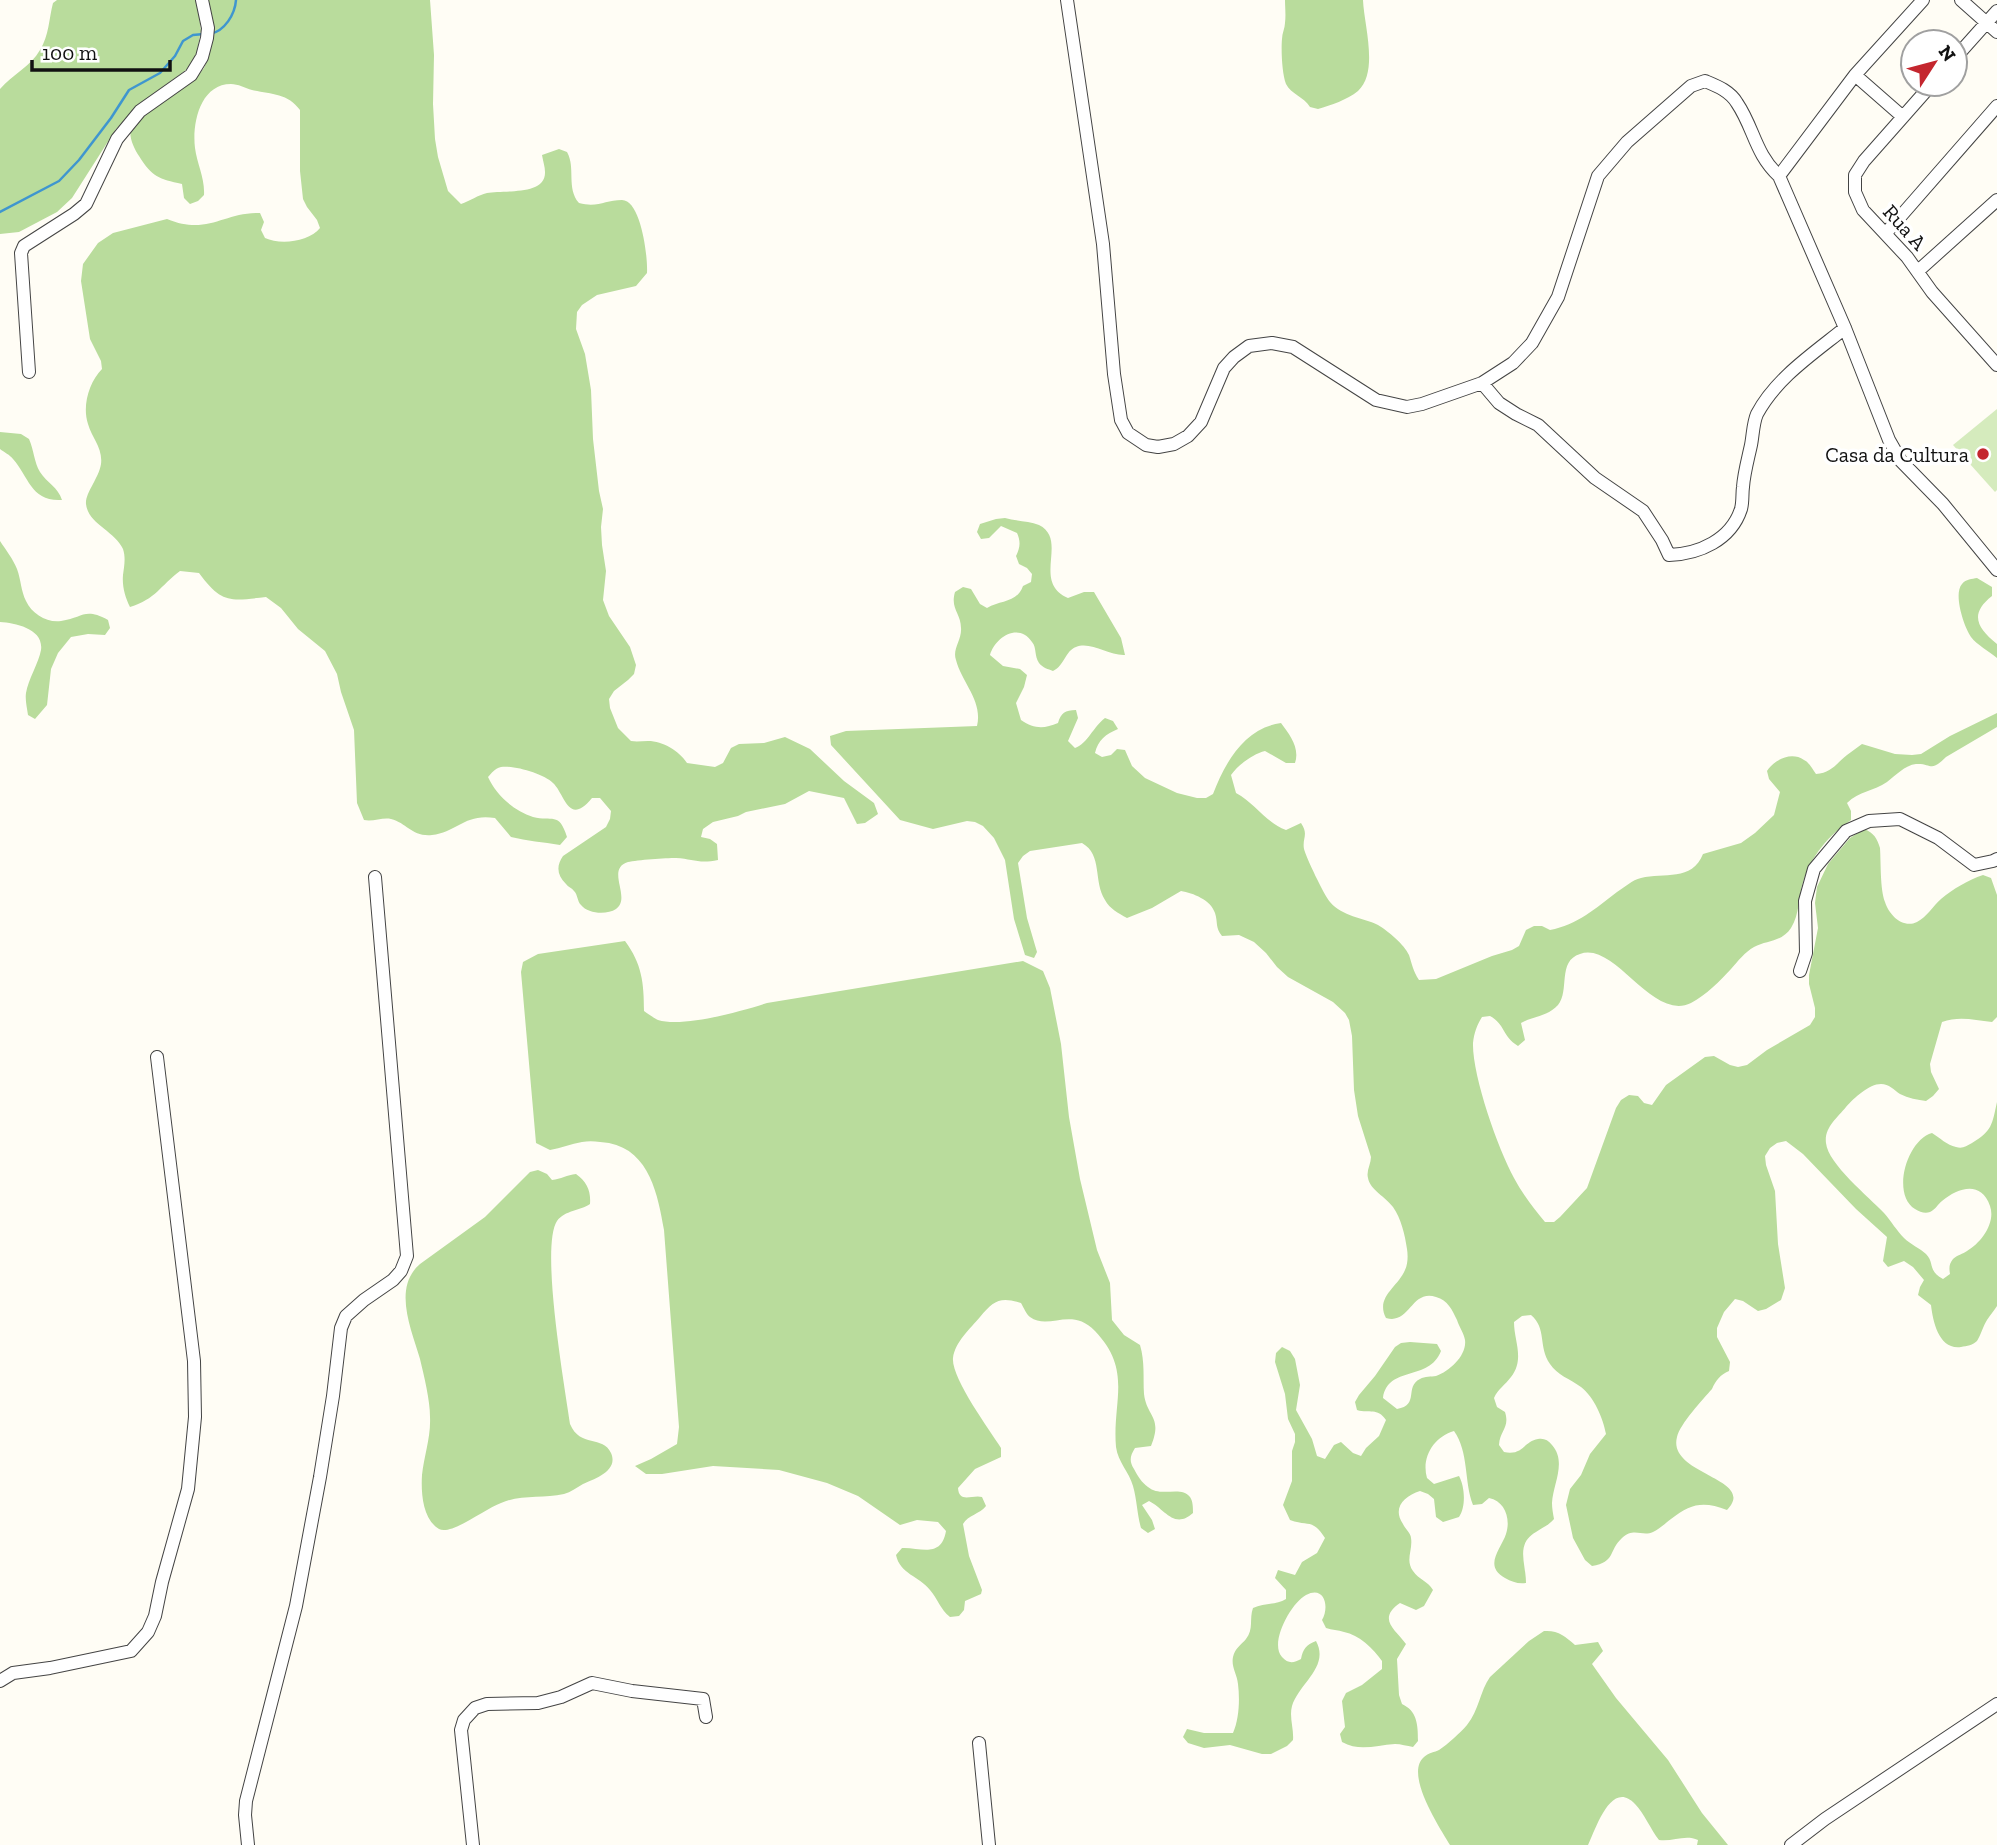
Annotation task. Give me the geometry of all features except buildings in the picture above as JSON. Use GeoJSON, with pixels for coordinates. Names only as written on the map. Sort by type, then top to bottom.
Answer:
{"type":"FeatureCollection","features":[{"type":"Feature","properties":{"kind":"street"},"geometry":{"type":"LineString","coordinates":[[30,372],[21,253],[23,246],[86,204],[117,139],[140,111],[191,75],[202,57],[207,33],[202,0]]}},
{"type":"Feature","properties":{"kind":"street"},"geometry":{"type":"LineString","coordinates":[[1067,0],[1102,244],[1121,420],[1128,433],[1146,445],[1157,447],[1174,444],[1188,436],[1201,422],[1224,368],[1249,346],[1272,343],[1293,347],[1376,400],[1407,407],[1482,383],[1513,363],[1532,343],[1558,297],[1598,176],[1627,142],[1691,86],[1705,80],[1723,89],[1737,102],[1764,160],[1779,176],[1845,328],[1889,440],[1901,461],[1943,504],[1997,570]]}},
{"type":"Feature","properties":{"kind":"street"},"geometry":{"type":"LineString","coordinates":[[1779,176],[1856,75],[1923,0]]}},
{"type":"Feature","properties":{"kind":"street"},"geometry":{"type":"LineString","coordinates":[[1961,0],[1997,32]]}},
{"type":"Feature","properties":{"kind":"street"},"geometry":{"type":"LineString","coordinates":[[1969,42],[1997,11]]}},
{"type":"Feature","properties":{"kind":"street"},"geometry":{"type":"LineString","coordinates":[[1856,75],[1903,117],[1920,98]]}},
{"type":"Feature","properties":{"kind":"street"},"geometry":{"type":"LineString","coordinates":[[1886,233],[1997,106]]}},
{"type":"Feature","properties":{"kind":"street","name":"Rua A"},"geometry":{"type":"LineString","coordinates":[[1903,117],[1864,160],[1855,175],[1856,192],[1863,210],[1886,233],[1932,292],[1997,364]]}},
{"type":"Feature","properties":{"kind":"street"},"geometry":{"type":"LineString","coordinates":[[1918,271],[1997,200]]}},
{"type":"Feature","properties":{"kind":"street"},"geometry":{"type":"LineString","coordinates":[[1482,383],[1499,402],[1538,425],[1595,478],[1643,511],[1669,555],[1686,554],[1719,539],[1733,524],[1741,508],[1756,417],[1767,399],[1797,367],[1845,328]]}},
{"type":"Feature","properties":{"kind":"street"},"geometry":{"type":"LineString","coordinates":[[1800,971],[1805,953],[1805,901],[1814,869],[1846,831],[1869,821],[1900,819],[1938,838],[1975,865],[1997,859]]}},
{"type":"Feature","properties":{"kind":"street"},"geometry":{"type":"LineString","coordinates":[[248,1845],[246,1801],[296,1606],[320,1477],[341,1328],[346,1316],[393,1280],[407,1256],[375,877]]}},
{"type":"Feature","properties":{"kind":"street"},"geometry":{"type":"LineString","coordinates":[[0,1681],[13,1673],[131,1651],[137,1645],[148,1632],[155,1616],[187,1489],[195,1417],[194,1361],[157,1057]]}},
{"type":"Feature","properties":{"kind":"street"},"geometry":{"type":"LineString","coordinates":[[473,1845],[461,1731],[464,1720],[475,1708],[487,1704],[538,1703],[561,1697],[592,1683],[632,1691],[703,1699],[706,1717]]}},
{"type":"Feature","properties":{"kind":"street"},"geometry":{"type":"LineString","coordinates":[[1791,1845],[1825,1819],[1997,1704]]}},
{"type":"Feature","properties":{"kind":"street"},"geometry":{"type":"LineString","coordinates":[[979,1743],[989,1845]]}},
{"type":"Feature","properties":{"kind":"green space"},"geometry":{"type":"Polygon","coordinates":[[[57,0],[197,0],[201,31],[196,56],[186,70],[141,103],[116,129],[72,198],[57,212],[19,232],[0,234],[0,89],[32,61],[40,50],[47,33],[53,3],[57,0]]]}},
{"type":"Feature","properties":{"kind":"green space"},"geometry":{"type":"Polygon","coordinates":[[[206,0],[430,0],[435,139],[448,191],[461,204],[487,193],[522,190],[539,185],[545,170],[542,155],[559,149],[567,152],[570,158],[573,191],[579,203],[591,205],[616,200],[629,202],[642,230],[647,273],[636,286],[597,295],[582,305],[577,312],[576,329],[585,354],[591,390],[593,439],[603,509],[601,527],[606,571],[603,600],[609,616],[630,647],[636,665],[634,674],[614,691],[609,699],[618,728],[631,741],[659,743],[675,751],[687,763],[715,767],[723,763],[731,748],[739,744],[764,743],[785,737],[810,749],[844,781],[874,803],[878,814],[865,823],[857,824],[844,798],[809,791],[785,804],[713,822],[703,829],[701,837],[717,844],[718,860],[671,858],[628,862],[619,871],[620,904],[612,911],[593,912],[580,903],[561,877],[558,867],[563,856],[606,827],[611,811],[600,798],[592,798],[584,806],[572,809],[553,783],[536,773],[501,767],[488,777],[501,796],[519,811],[533,817],[558,821],[567,837],[560,845],[511,837],[495,818],[468,820],[432,835],[419,834],[391,819],[364,820],[357,803],[354,730],[337,674],[325,651],[298,629],[281,608],[266,597],[228,598],[214,590],[199,573],[180,571],[152,596],[130,607],[123,587],[123,549],[114,537],[96,522],[86,504],[100,469],[101,458],[86,417],[86,402],[93,381],[102,369],[90,339],[81,281],[83,264],[98,243],[113,233],[167,219],[194,225],[260,213],[264,222],[261,230],[265,238],[278,241],[302,239],[320,228],[303,199],[300,110],[284,97],[231,84],[220,86],[205,98],[197,117],[194,138],[204,195],[190,204],[184,198],[182,184],[152,173],[135,149],[130,133],[132,126],[155,105],[187,85],[204,68],[213,32],[206,0]]]}},
{"type":"Feature","properties":{"kind":"green space"},"geometry":{"type":"Polygon","coordinates":[[[1285,0],[1363,0],[1369,60],[1368,72],[1358,91],[1344,100],[1318,109],[1310,107],[1288,87],[1282,55],[1285,0]]]}},
{"type":"Feature","properties":{"kind":"green space"},"geometry":{"type":"Polygon","coordinates":[[[1997,409],[1997,490],[1995,492],[1953,445],[1997,409]]]}},
{"type":"Feature","properties":{"kind":"green space"},"geometry":{"type":"Polygon","coordinates":[[[0,432],[21,434],[29,439],[40,472],[62,500],[52,500],[37,493],[13,459],[0,449],[0,432]]]}},
{"type":"Feature","properties":{"kind":"green space"},"geometry":{"type":"Polygon","coordinates":[[[1005,518],[1039,525],[1047,532],[1052,550],[1050,572],[1057,591],[1068,598],[1084,592],[1094,592],[1121,638],[1125,655],[1088,646],[1076,647],[1053,671],[1039,663],[1034,644],[1027,636],[1021,633],[1008,634],[997,643],[990,655],[1003,666],[1020,669],[1027,675],[1016,703],[1021,720],[1039,727],[1048,726],[1058,723],[1064,713],[1076,710],[1078,718],[1068,741],[1075,748],[1105,718],[1113,721],[1118,729],[1103,738],[1095,753],[1102,757],[1111,755],[1117,749],[1125,750],[1132,766],[1145,778],[1177,793],[1197,798],[1206,798],[1213,794],[1230,759],[1246,739],[1268,726],[1281,723],[1295,747],[1295,763],[1286,763],[1265,751],[1256,755],[1231,775],[1236,793],[1279,827],[1286,830],[1301,823],[1305,831],[1305,853],[1330,902],[1347,914],[1378,925],[1395,938],[1407,951],[1419,980],[1436,979],[1512,950],[1519,946],[1526,930],[1534,926],[1550,930],[1560,928],[1586,915],[1635,880],[1685,872],[1698,863],[1703,854],[1741,843],[1774,815],[1780,792],[1769,779],[1767,771],[1783,758],[1799,757],[1808,762],[1816,774],[1830,770],[1862,744],[1895,754],[1921,754],[1997,713],[1997,727],[1937,765],[1908,766],[1887,782],[1847,803],[1851,820],[1828,839],[1811,863],[1791,928],[1779,938],[1748,951],[1697,1000],[1676,1006],[1662,1002],[1607,959],[1593,953],[1580,954],[1569,963],[1558,1005],[1549,1012],[1521,1023],[1525,1040],[1518,1046],[1495,1019],[1490,1016],[1480,1020],[1473,1039],[1474,1057],[1481,1092],[1494,1131],[1524,1195],[1545,1222],[1554,1222],[1587,1188],[1621,1100],[1629,1095],[1638,1096],[1644,1103],[1652,1105],[1666,1085],[1705,1057],[1714,1056],[1738,1067],[1747,1065],[1810,1025],[1815,1017],[1809,975],[1818,928],[1815,903],[1817,887],[1828,864],[1850,838],[1864,829],[1876,839],[1880,848],[1883,897],[1893,916],[1907,924],[1921,920],[1941,899],[1966,882],[1983,875],[1991,878],[1997,895],[1997,1017],[1992,1022],[1961,1019],[1942,1022],[1930,1064],[1939,1089],[1933,1096],[1926,1101],[1913,1099],[1884,1084],[1872,1086],[1857,1096],[1832,1124],[1826,1143],[1828,1151],[1841,1170],[1884,1213],[1904,1238],[1926,1254],[1935,1273],[1943,1279],[1950,1274],[1953,1259],[1972,1247],[1986,1232],[1991,1219],[1990,1206],[1981,1192],[1969,1189],[1948,1196],[1930,1212],[1919,1211],[1908,1202],[1904,1192],[1905,1168],[1915,1146],[1932,1133],[1958,1148],[1979,1139],[1990,1127],[1997,1102],[1997,1306],[1975,1342],[1961,1347],[1947,1344],[1938,1333],[1931,1305],[1918,1295],[1924,1280],[1904,1261],[1888,1267],[1883,1261],[1887,1237],[1803,1154],[1786,1141],[1777,1143],[1765,1156],[1775,1191],[1778,1244],[1785,1288],[1781,1300],[1758,1311],[1735,1299],[1724,1312],[1717,1328],[1717,1337],[1730,1362],[1729,1371],[1717,1380],[1687,1419],[1677,1437],[1678,1450],[1685,1460],[1731,1490],[1733,1499],[1727,1510],[1711,1505],[1698,1505],[1678,1514],[1653,1532],[1626,1535],[1605,1562],[1592,1566],[1585,1560],[1573,1538],[1566,1505],[1570,1489],[1581,1475],[1590,1454],[1606,1434],[1603,1421],[1586,1391],[1560,1374],[1546,1358],[1536,1320],[1531,1315],[1522,1316],[1514,1322],[1517,1363],[1511,1377],[1494,1398],[1497,1407],[1505,1412],[1506,1417],[1506,1426],[1499,1445],[1504,1452],[1510,1453],[1538,1439],[1546,1440],[1552,1445],[1559,1466],[1552,1503],[1554,1519],[1526,1542],[1523,1554],[1526,1583],[1505,1578],[1495,1568],[1494,1563],[1507,1528],[1503,1507],[1489,1498],[1482,1504],[1473,1505],[1462,1448],[1454,1431],[1441,1438],[1431,1449],[1426,1463],[1427,1478],[1434,1484],[1459,1476],[1463,1486],[1464,1503],[1459,1517],[1443,1522],[1436,1517],[1434,1499],[1420,1491],[1405,1499],[1399,1508],[1400,1518],[1411,1536],[1411,1567],[1433,1590],[1424,1606],[1416,1610],[1400,1603],[1393,1609],[1389,1619],[1393,1629],[1406,1644],[1397,1659],[1399,1695],[1402,1704],[1411,1710],[1416,1719],[1418,1741],[1413,1747],[1395,1744],[1362,1747],[1342,1742],[1340,1734],[1345,1727],[1342,1701],[1346,1693],[1362,1685],[1382,1669],[1382,1661],[1370,1647],[1355,1636],[1326,1628],[1322,1620],[1324,1598],[1317,1593],[1306,1595],[1294,1606],[1288,1614],[1278,1643],[1282,1657],[1289,1662],[1301,1659],[1306,1648],[1316,1641],[1319,1650],[1316,1667],[1292,1706],[1293,1740],[1271,1754],[1262,1754],[1230,1745],[1204,1748],[1188,1743],[1183,1737],[1187,1729],[1204,1733],[1233,1733],[1238,1716],[1239,1696],[1233,1657],[1251,1628],[1253,1608],[1286,1599],[1286,1590],[1275,1578],[1278,1570],[1295,1575],[1302,1562],[1317,1553],[1325,1538],[1313,1525],[1290,1520],[1283,1505],[1292,1481],[1295,1434],[1288,1419],[1285,1394],[1275,1362],[1276,1353],[1282,1347],[1290,1351],[1295,1359],[1300,1385],[1296,1410],[1312,1439],[1317,1456],[1325,1459],[1334,1445],[1341,1442],[1353,1453],[1361,1456],[1379,1436],[1386,1420],[1376,1412],[1357,1410],[1355,1402],[1395,1347],[1410,1342],[1437,1344],[1441,1351],[1428,1367],[1392,1381],[1386,1388],[1383,1398],[1397,1409],[1408,1404],[1415,1382],[1447,1370],[1460,1357],[1465,1346],[1464,1335],[1453,1313],[1440,1298],[1421,1298],[1400,1317],[1394,1319],[1386,1318],[1383,1311],[1385,1298],[1405,1270],[1407,1251],[1396,1211],[1369,1182],[1371,1157],[1358,1116],[1352,1036],[1345,1013],[1333,1002],[1288,977],[1254,942],[1239,935],[1222,936],[1213,908],[1196,895],[1181,891],[1152,908],[1127,918],[1117,912],[1109,906],[1101,893],[1093,854],[1082,843],[1030,851],[1018,863],[1027,918],[1037,952],[1034,958],[1025,955],[1014,919],[1005,860],[994,838],[983,826],[967,821],[933,829],[900,820],[831,745],[830,736],[846,731],[977,726],[975,700],[955,656],[961,628],[954,598],[955,592],[963,587],[971,589],[980,604],[987,608],[1013,598],[1023,586],[1031,582],[1032,574],[1019,564],[1016,556],[1020,545],[1017,533],[1001,526],[989,538],[981,539],[977,532],[980,524],[1005,518]]]}},
{"type":"Feature","properties":{"kind":"green space"},"geometry":{"type":"Polygon","coordinates":[[[0,541],[17,569],[26,601],[36,614],[56,621],[94,614],[108,620],[110,628],[105,635],[71,637],[58,653],[51,669],[47,705],[35,719],[28,715],[26,696],[40,655],[41,643],[28,628],[0,622],[0,541]]]}},
{"type":"Feature","properties":{"kind":"green space"},"geometry":{"type":"Polygon","coordinates":[[[1977,578],[1992,587],[1992,596],[1980,609],[1978,621],[1997,644],[1997,658],[1971,637],[1960,610],[1959,595],[1962,584],[1977,578]]]}},
{"type":"Feature","properties":{"kind":"green space"},"geometry":{"type":"Polygon","coordinates":[[[625,941],[641,974],[644,1011],[658,1020],[669,1022],[697,1020],[767,1003],[1023,961],[1043,971],[1050,988],[1061,1044],[1069,1117],[1080,1179],[1097,1250],[1110,1283],[1112,1320],[1124,1335],[1140,1345],[1144,1394],[1155,1423],[1151,1446],[1135,1448],[1131,1463],[1142,1481],[1153,1490],[1181,1492],[1190,1497],[1193,1513],[1186,1518],[1175,1519],[1149,1501],[1142,1505],[1155,1529],[1148,1533],[1141,1528],[1133,1486],[1116,1447],[1117,1373],[1107,1346],[1086,1324],[1069,1319],[1037,1321],[1029,1316],[1021,1303],[1008,1300],[998,1301],[985,1312],[960,1341],[953,1358],[964,1390],[1001,1448],[1001,1457],[975,1469],[958,1488],[961,1496],[982,1497],[986,1506],[963,1524],[969,1556],[982,1590],[981,1594],[965,1601],[964,1610],[959,1616],[950,1617],[926,1585],[901,1567],[896,1555],[902,1548],[929,1550],[940,1545],[946,1531],[938,1522],[917,1520],[900,1525],[858,1496],[827,1483],[779,1470],[713,1466],[646,1474],[635,1466],[677,1444],[679,1427],[664,1230],[659,1203],[643,1165],[623,1148],[589,1141],[550,1150],[536,1143],[521,972],[523,962],[538,954],[625,941]]]}},
{"type":"Feature","properties":{"kind":"green space"},"geometry":{"type":"Polygon","coordinates":[[[538,1170],[552,1180],[576,1174],[589,1191],[590,1204],[564,1215],[557,1221],[552,1236],[552,1287],[570,1424],[580,1436],[603,1444],[611,1453],[612,1465],[599,1477],[567,1493],[509,1500],[452,1529],[439,1529],[429,1519],[422,1496],[430,1410],[420,1359],[406,1310],[407,1285],[420,1264],[485,1217],[530,1172],[538,1170]]]}},
{"type":"Feature","properties":{"kind":"green space"},"geometry":{"type":"Polygon","coordinates":[[[1544,1631],[1561,1634],[1575,1645],[1598,1642],[1603,1651],[1592,1664],[1616,1698],[1668,1760],[1702,1813],[1728,1845],[1697,1845],[1698,1840],[1688,1838],[1659,1840],[1635,1804],[1619,1797],[1605,1810],[1588,1845],[1450,1845],[1426,1801],[1418,1776],[1419,1765],[1424,1757],[1442,1748],[1467,1725],[1490,1677],[1529,1641],[1544,1631]]]}},
{"type":"Feature","properties":{"kind":"waterway"},"geometry":{"type":"LineString","coordinates":[[210,34],[228,21],[236,0]]}},
{"type":"Feature","properties":{"kind":"waterway"},"geometry":{"type":"LineString","coordinates":[[0,212],[59,181],[79,160],[129,90],[160,73],[175,56],[183,41],[193,35],[204,34]]}},
{"type":"Feature","properties":{"kind":"place","name":"Casa da Cultura"},"geometry":{"type":"Point","coordinates":[1983,454]}}]}
